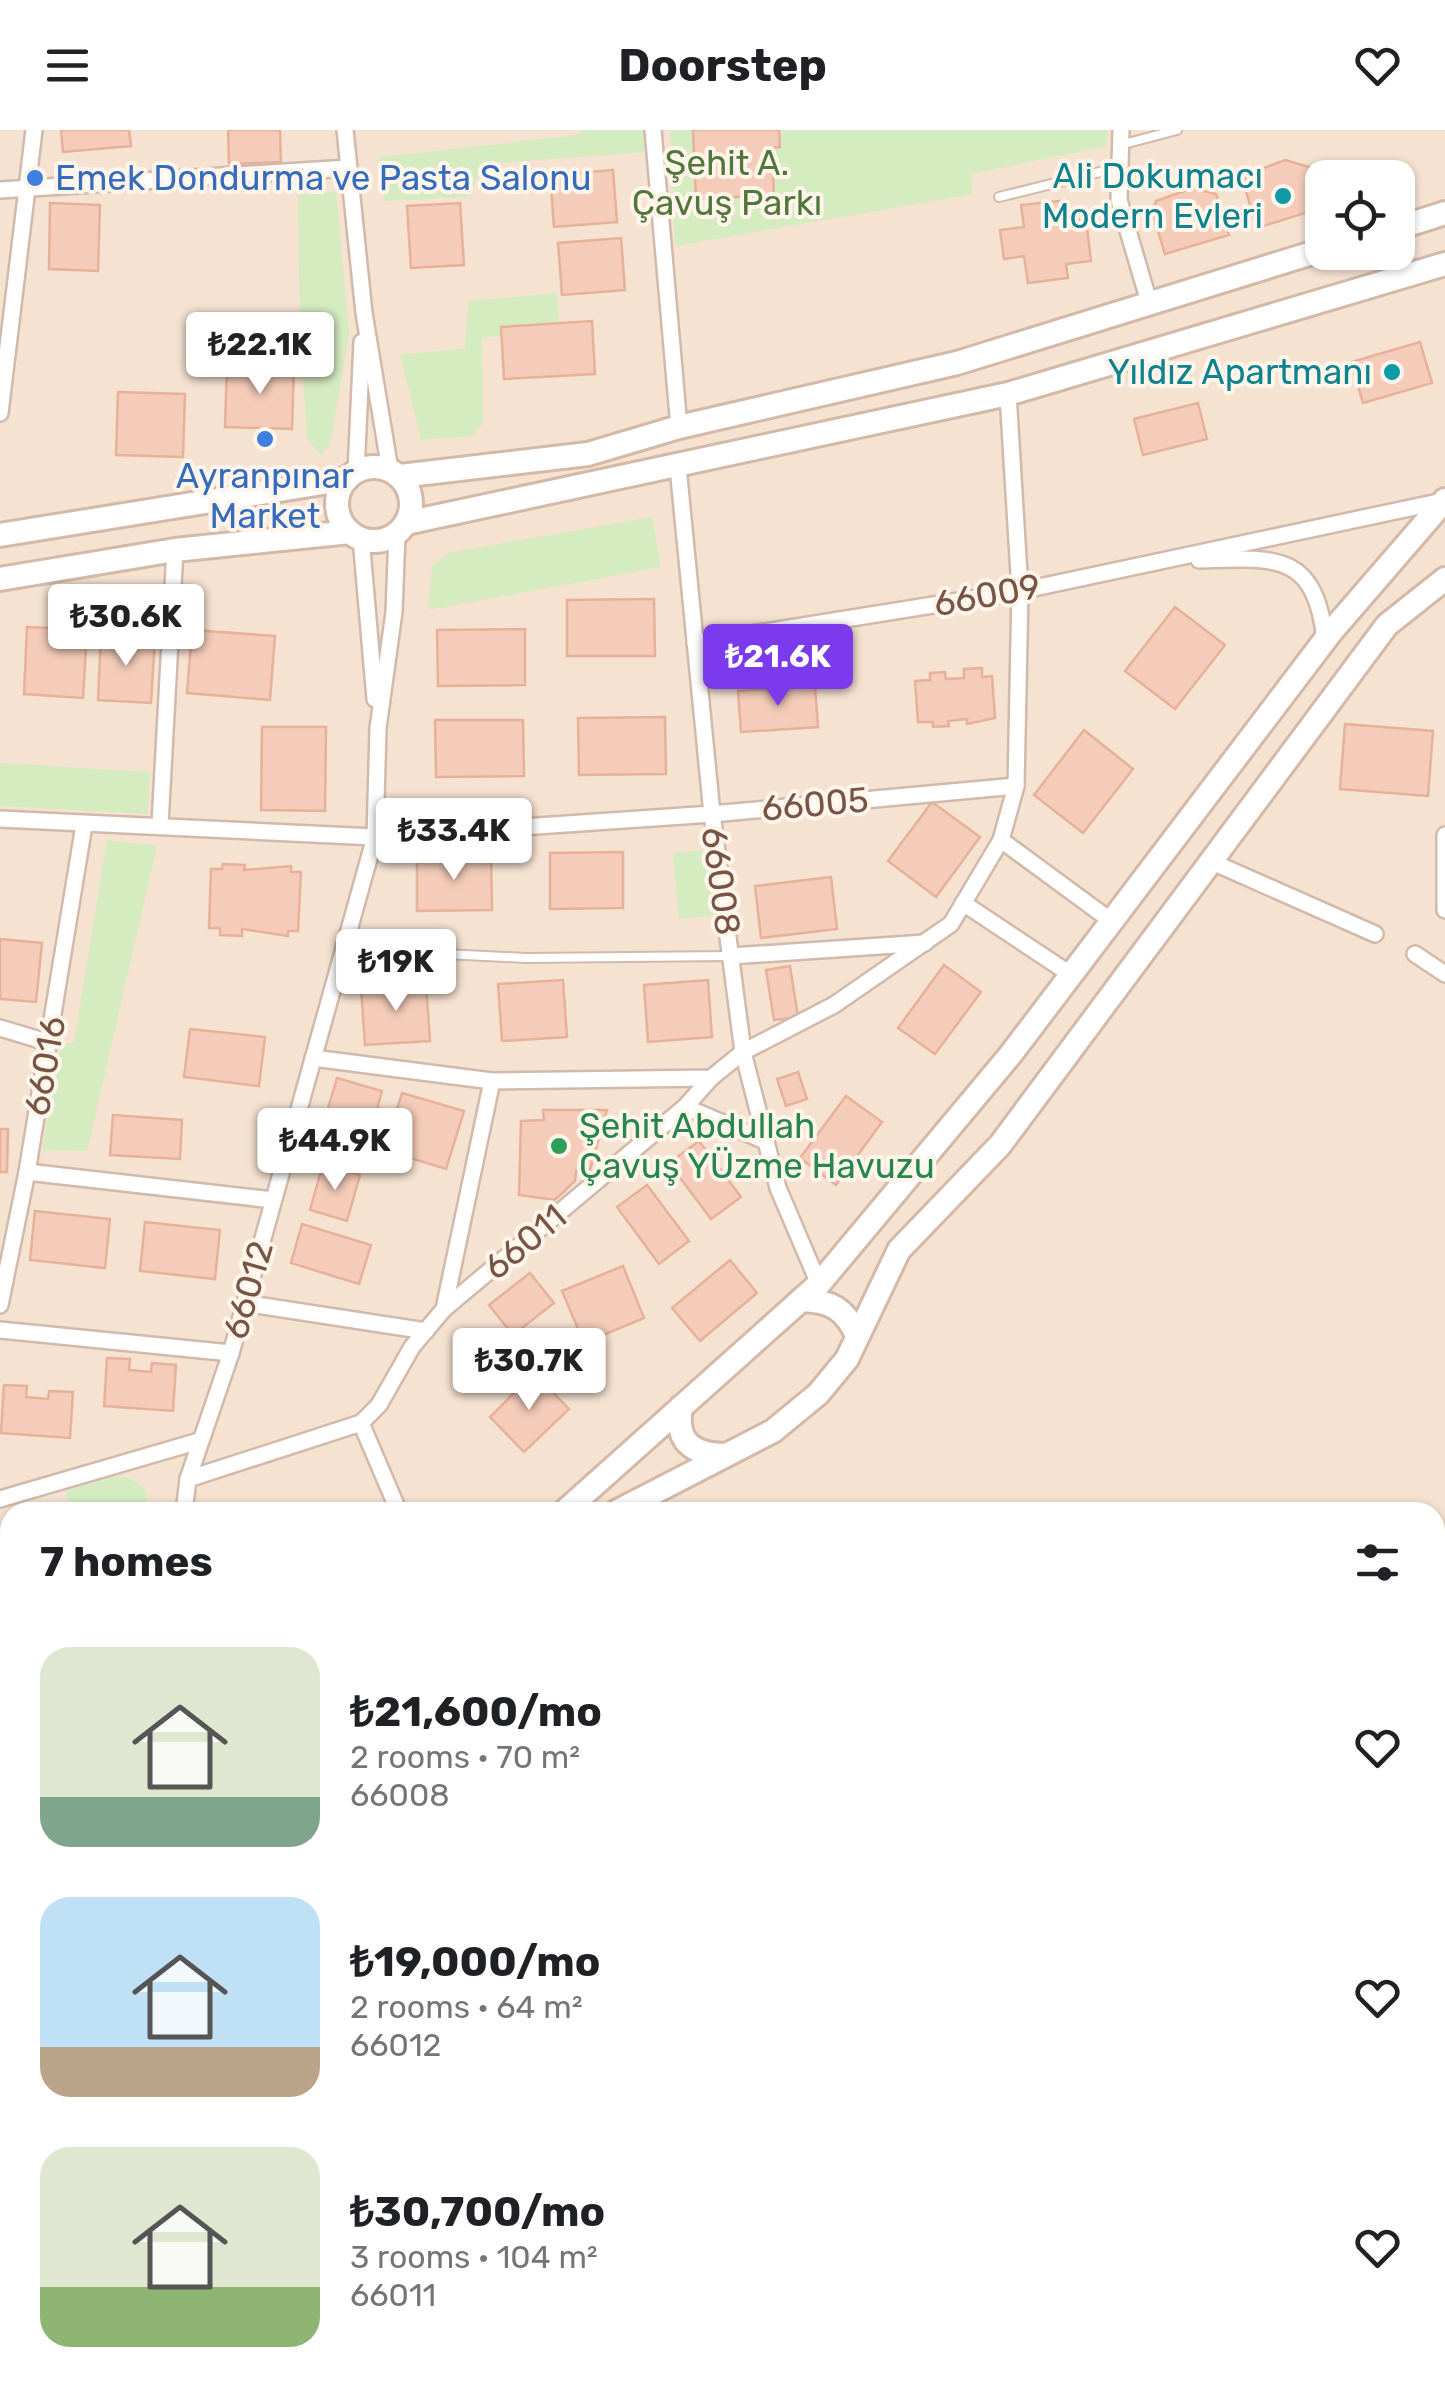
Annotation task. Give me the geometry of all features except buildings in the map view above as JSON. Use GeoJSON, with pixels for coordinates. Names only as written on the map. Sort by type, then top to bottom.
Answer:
{"type":"FeatureCollection","features":[{"type":"Feature","properties":{"kind":"main road"},"geometry":{"type":"LineString","coordinates":[[1415,223],[1445,213]]}},
{"type":"Feature","properties":{"kind":"main road"},"geometry":{"type":"LineString","coordinates":[[0,536],[351,475],[367,467],[395,473],[588,454],[679,427],[957,363],[1305,255]]}},
{"type":"Feature","properties":{"kind":"main road"},"geometry":{"type":"LineString","coordinates":[[0,578],[175,550],[355,535],[386,539],[402,528],[1008,394],[1445,264]]}},
{"type":"Feature","properties":{"kind":"main road"},"geometry":{"type":"LineString","coordinates":[[395,473],[411,498],[402,528]]}},
{"type":"Feature","properties":{"kind":"main road"},"geometry":{"type":"LineString","coordinates":[[351,475],[337,500],[338,512],[355,535]]}},
{"type":"Feature","properties":{"kind":"main road"},"geometry":{"type":"LineString","coordinates":[[575,1502],[810,1292],[1011,1054],[1325,640],[1444,501]]}},
{"type":"Feature","properties":{"kind":"main road"},"geometry":{"type":"LineString","coordinates":[[636,1502],[773,1431],[818,1394],[847,1359],[899,1250],[1000,1144],[1387,625],[1445,579]]}},
{"type":"Feature","properties":{"kind":"main road"},"geometry":{"type":"LineString","coordinates":[[810,1292],[840,1309],[857,1335]]}},
{"type":"Feature","properties":{"kind":"main road"},"geometry":{"type":"LineString","coordinates":[[681,1407],[678,1425],[688,1445],[696,1452],[726,1455]]}},
{"type":"Feature","properties":{"kind":"street"},"geometry":{"type":"LineString","coordinates":[[0,413],[4,346],[34,130]]}},
{"type":"Feature","properties":{"kind":"street"},"geometry":{"type":"LineString","coordinates":[[346,130],[364,312],[395,473]]}},
{"type":"Feature","properties":{"kind":"street"},"geometry":{"type":"LineString","coordinates":[[653,130],[679,427]]}},
{"type":"Feature","properties":{"kind":"street"},"geometry":{"type":"LineString","coordinates":[[1121,137],[1118,200],[1149,302]]}},
{"type":"Feature","properties":{"kind":"street"},"geometry":{"type":"LineString","coordinates":[[0,190],[348,168]]}},
{"type":"Feature","properties":{"kind":"street"},"geometry":{"type":"LineString","coordinates":[[351,475],[364,312]]}},
{"type":"Feature","properties":{"kind":"street","name":"66011"},"geometry":{"type":"LineString","coordinates":[[361,1423],[379,1405],[444,1309],[685,1107],[711,1078],[743,1052],[834,1005],[950,924],[964,904],[1002,840],[1016,786],[1020,591],[1008,394]]}},
{"type":"Feature","properties":{"kind":"street","name":"66008"},"geometry":{"type":"LineString","coordinates":[[678,467],[712,814],[743,1052],[763,1140],[810,1292]]}},
{"type":"Feature","properties":{"kind":"street","name":"66009"},"geometry":{"type":"LineString","coordinates":[[695,643],[1020,591],[1444,501]]}},
{"type":"Feature","properties":{"kind":"street","name":"66012"},"geometry":{"type":"LineString","coordinates":[[185,1502],[188,1479],[230,1353],[375,837],[378,728],[402,528]]}},
{"type":"Feature","properties":{"kind":"street","name":"66012"},"geometry":{"type":"LineString","coordinates":[[355,535],[378,728]]}},
{"type":"Feature","properties":{"kind":"street"},"geometry":{"type":"LineString","coordinates":[[160,824],[175,550]]}},
{"type":"Feature","properties":{"kind":"street","name":"66009"},"geometry":{"type":"LineString","coordinates":[[1160,561],[1259,558],[1301,572],[1319,594],[1325,640]]}},
{"type":"Feature","properties":{"kind":"street","name":"66005"},"geometry":{"type":"LineString","coordinates":[[0,818],[84,826],[160,824],[375,837],[712,814],[1016,786]]}},
{"type":"Feature","properties":{"kind":"street","name":"66016"},"geometry":{"type":"LineString","coordinates":[[0,1304],[50,1043],[84,826]]}},
{"type":"Feature","properties":{"kind":"street"},"geometry":{"type":"LineString","coordinates":[[1445,835],[1445,910]]}},
{"type":"Feature","properties":{"kind":"street"},"geometry":{"type":"LineString","coordinates":[[1002,840],[1110,920]]}},
{"type":"Feature","properties":{"kind":"street"},"geometry":{"type":"LineString","coordinates":[[1210,861],[1375,934]]}},
{"type":"Feature","properties":{"kind":"street"},"geometry":{"type":"LineString","coordinates":[[964,904],[1070,974]]}},
{"type":"Feature","properties":{"kind":"street"},"geometry":{"type":"LineString","coordinates":[[731,956],[925,942]]}},
{"type":"Feature","properties":{"kind":"street"},"geometry":{"type":"LineString","coordinates":[[1416,954],[1445,974]]}},
{"type":"Feature","properties":{"kind":"street"},"geometry":{"type":"LineString","coordinates":[[0,1028],[50,1043]]}},
{"type":"Feature","properties":{"kind":"street"},"geometry":{"type":"LineString","coordinates":[[313,1058],[492,1081],[711,1078]]}},
{"type":"Feature","properties":{"kind":"street"},"geometry":{"type":"LineString","coordinates":[[444,1309],[492,1081]]}},
{"type":"Feature","properties":{"kind":"street"},"geometry":{"type":"LineString","coordinates":[[685,1107],[763,1140]]}},
{"type":"Feature","properties":{"kind":"street"},"geometry":{"type":"LineString","coordinates":[[27,1172],[274,1200]]}},
{"type":"Feature","properties":{"kind":"street"},"geometry":{"type":"LineString","coordinates":[[244,1303],[426,1331]]}},
{"type":"Feature","properties":{"kind":"street"},"geometry":{"type":"LineString","coordinates":[[0,1330],[230,1353]]}},
{"type":"Feature","properties":{"kind":"street"},"geometry":{"type":"LineString","coordinates":[[188,1479],[361,1423],[395,1502]]}},
{"type":"Feature","properties":{"kind":"street"},"geometry":{"type":"LineString","coordinates":[[0,1499],[199,1441]]}},
{"type":"Feature","properties":{"kind":"lane"},"geometry":{"type":"LineString","coordinates":[[1121,137],[1177,130]]}},
{"type":"Feature","properties":{"kind":"lane"},"geometry":{"type":"LineString","coordinates":[[999,197],[1120,168]]}},
{"type":"Feature","properties":{"kind":"lane"},"geometry":{"type":"LineString","coordinates":[[344,949],[526,958],[731,956]]}},
{"type":"Feature","properties":{"kind":"shaded area"},"geometry":{"type":"Polygon","coordinates":[[[0,130],[1445,130],[1445,1502],[0,1502],[0,130]]]}},
{"type":"Feature","properties":{"kind":"green space"},"geometry":{"type":"Polygon","coordinates":[[[582,130],[646,130],[646,152],[498,163],[479,176],[467,197],[384,201],[380,157],[579,135],[582,130]]]}},
{"type":"Feature","properties":{"kind":"green space","name":"Şehit A. Çavuş Parkı"},"geometry":{"type":"Polygon","coordinates":[[[670,130],[1107,130],[1107,146],[971,174],[973,194],[675,246],[670,130]]]}},
{"type":"Feature","properties":{"kind":"green space"},"geometry":{"type":"Polygon","coordinates":[[[336,191],[349,335],[330,444],[321,455],[307,438],[300,336],[298,195],[336,191]]]}},
{"type":"Feature","properties":{"kind":"green space"},"geometry":{"type":"Polygon","coordinates":[[[557,293],[560,328],[482,338],[483,422],[473,436],[421,440],[400,354],[465,349],[468,301],[557,293]]]}},
{"type":"Feature","properties":{"kind":"green space"},"geometry":{"type":"Polygon","coordinates":[[[652,517],[661,567],[428,610],[432,566],[448,553],[652,517]]]}},
{"type":"Feature","properties":{"kind":"green space"},"geometry":{"type":"Polygon","coordinates":[[[0,763],[150,772],[148,814],[0,806],[0,763]]]}},
{"type":"Feature","properties":{"kind":"green space"},"geometry":{"type":"Polygon","coordinates":[[[107,840],[157,846],[87,1151],[42,1150],[61,1044],[74,1043],[107,840]]]}},
{"type":"Feature","properties":{"kind":"green space"},"geometry":{"type":"Polygon","coordinates":[[[707,850],[716,915],[679,919],[673,853],[707,850]]]}},
{"type":"Feature","properties":{"kind":"green space"},"geometry":{"type":"Polygon","coordinates":[[[114,1476],[130,1478],[146,1490],[147,1502],[70,1502],[65,1491],[114,1476]]]}},
{"type":"Feature","properties":{"kind":"place","name":"Emek Dondurma ve Pasta Salonu"},"geometry":{"type":"Point","coordinates":[35,178]}},
{"type":"Feature","properties":{"kind":"place","name":"Ali Dokumacı Modern Evleri"},"geometry":{"type":"Point","coordinates":[1283,196]}},
{"type":"Feature","properties":{"kind":"place","name":"Yıldız Apartmanı"},"geometry":{"type":"Point","coordinates":[1392,372]}},
{"type":"Feature","properties":{"kind":"place","name":"Ayranpınar Market"},"geometry":{"type":"Point","coordinates":[265,439]}},
{"type":"Feature","properties":{"kind":"place","name":"Şehit Abdullah Çavuş YÜzme Havuzu"},"geometry":{"type":"Point","coordinates":[559,1146]}}]}
